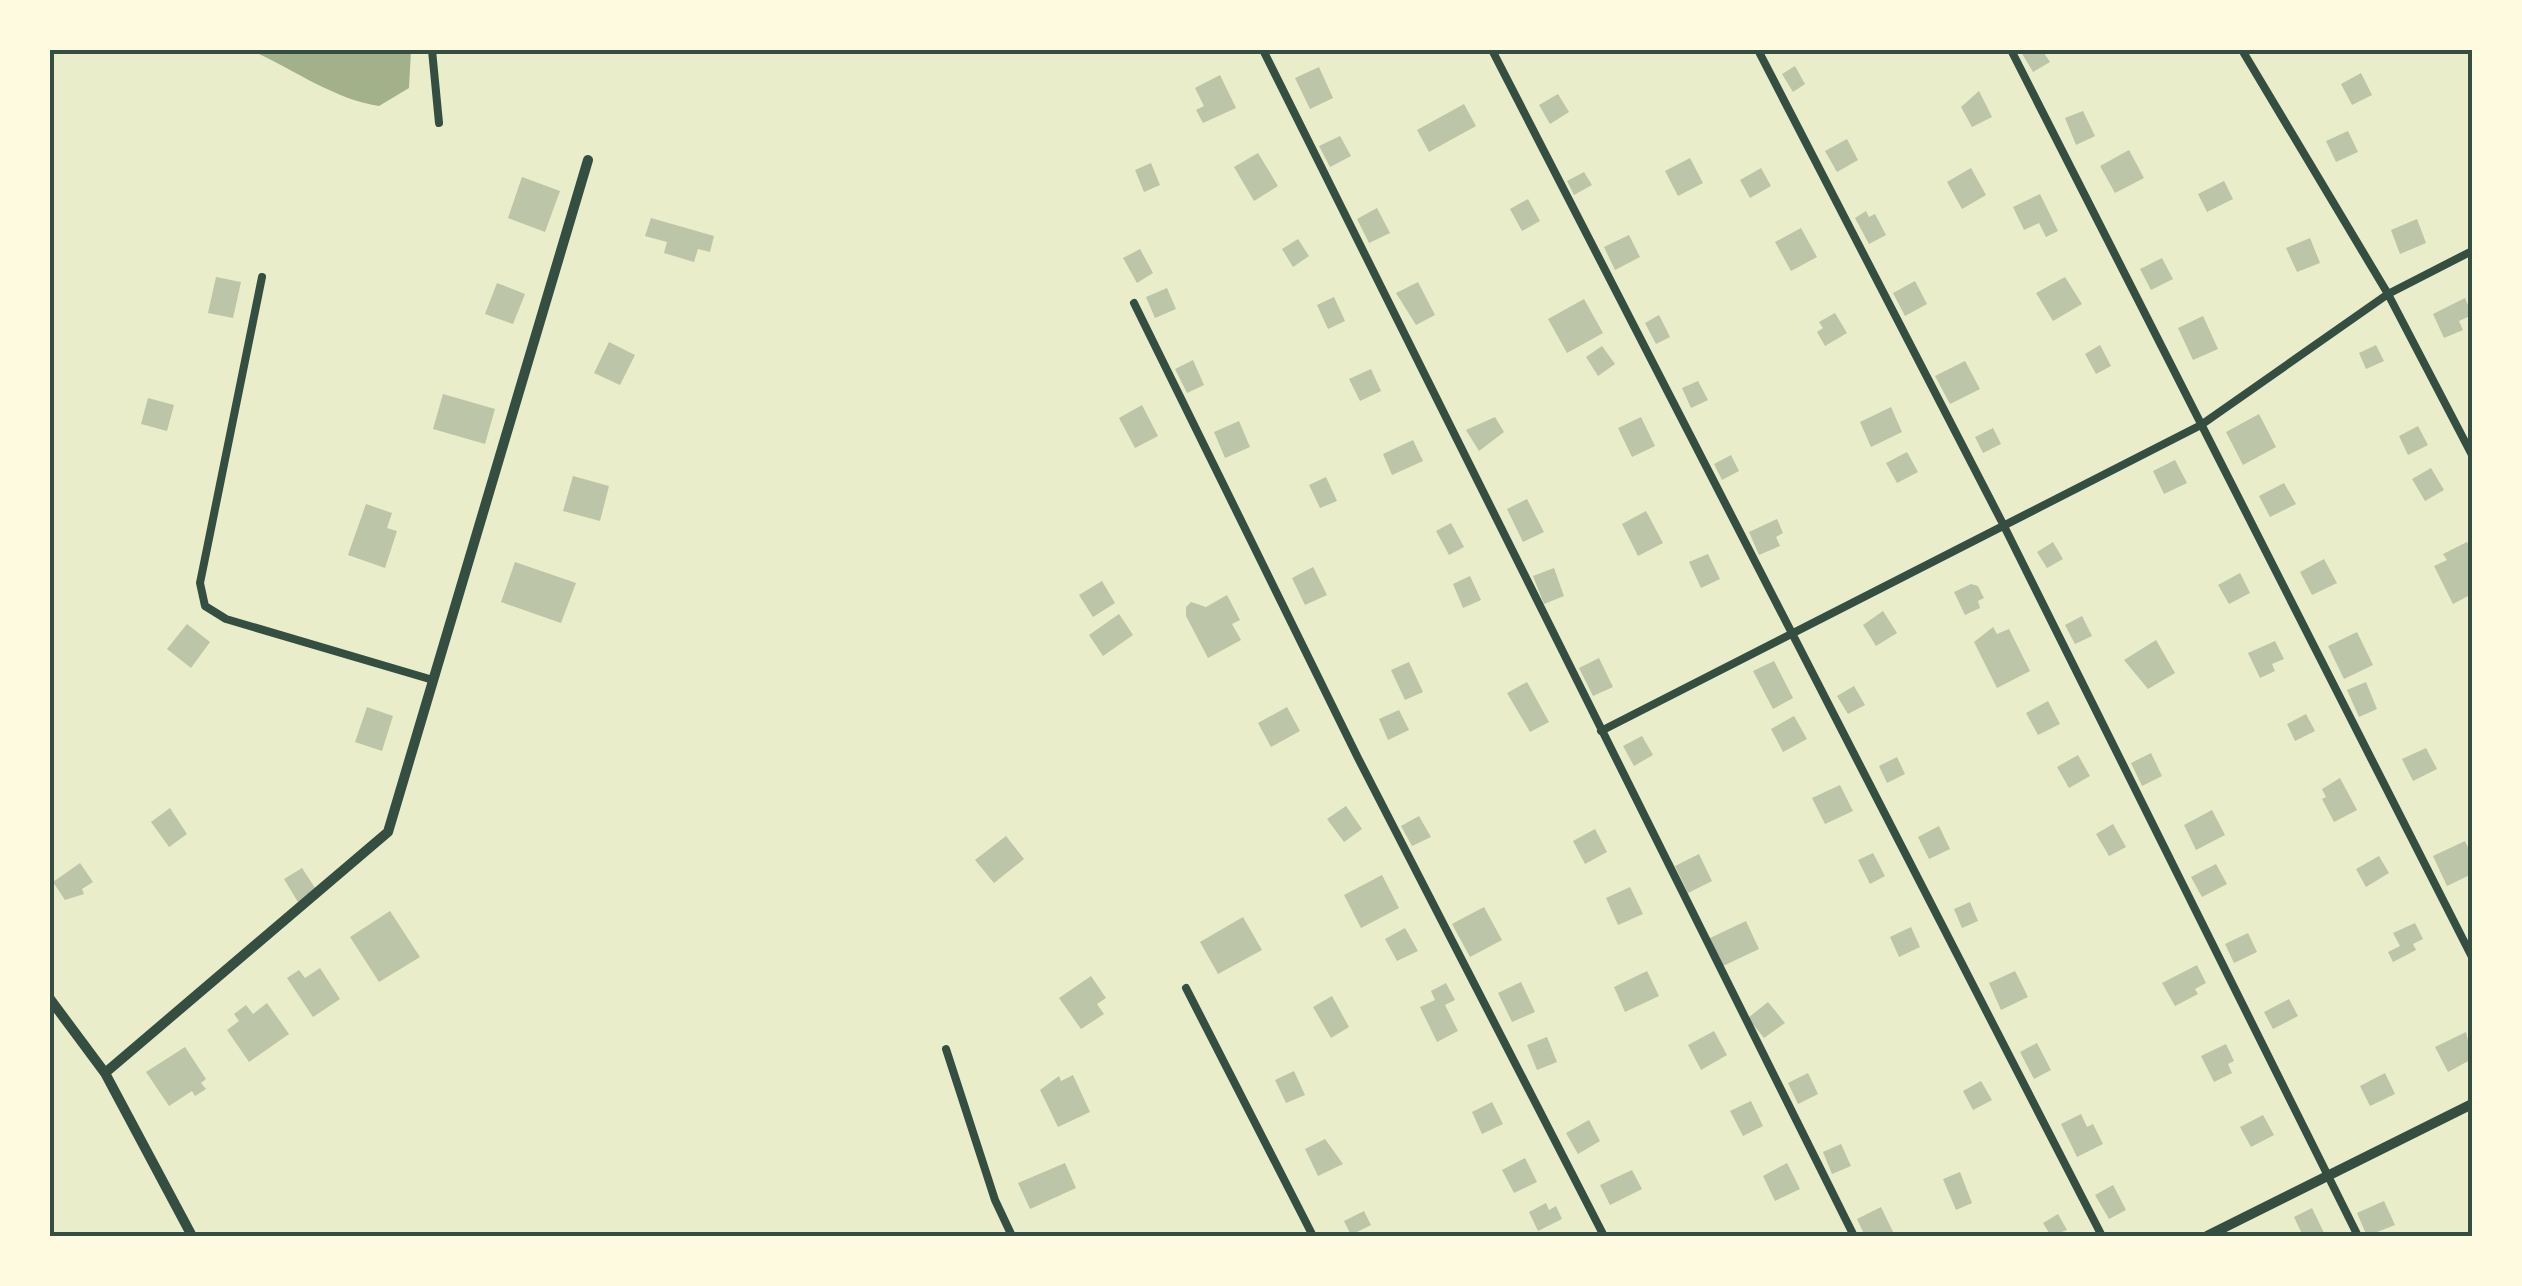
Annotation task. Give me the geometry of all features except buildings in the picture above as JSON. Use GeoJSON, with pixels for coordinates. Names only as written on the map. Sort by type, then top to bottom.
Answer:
{"type":"FeatureCollection","features":[{"type":"Feature","properties":{"kind":"street"},"geometry":{"type":"LineString","coordinates":[[105,1073],[388,832],[588,160]]}},
{"type":"Feature","properties":{"kind":"street"},"geometry":{"type":"LineString","coordinates":[[50,998],[105,1073],[192,1236]]}},
{"type":"Feature","properties":{"kind":"street"},"geometry":{"type":"LineString","coordinates":[[2207,1236],[2472,1104]]}},
{"type":"Feature","properties":{"kind":"lane"},"geometry":{"type":"LineString","coordinates":[[432,50],[439,124]]}},
{"type":"Feature","properties":{"kind":"lane"},"geometry":{"type":"LineString","coordinates":[[1492,50],[1796,634],[2102,1236]]}},
{"type":"Feature","properties":{"kind":"lane"},"geometry":{"type":"LineString","coordinates":[[1758,50],[2003,524],[2358,1236]]}},
{"type":"Feature","properties":{"kind":"lane"},"geometry":{"type":"LineString","coordinates":[[2011,50],[2472,958]]}},
{"type":"Feature","properties":{"kind":"lane"},"geometry":{"type":"LineString","coordinates":[[2242,50],[2388,294],[2472,455]]}},
{"type":"Feature","properties":{"kind":"lane"},"geometry":{"type":"LineString","coordinates":[[1264,52],[1854,1236]]}},
{"type":"Feature","properties":{"kind":"lane"},"geometry":{"type":"LineString","coordinates":[[1601,731],[2201,425],[2388,294],[2472,251]]}},
{"type":"Feature","properties":{"kind":"lane"},"geometry":{"type":"LineString","coordinates":[[262,277],[200,583],[205,606],[226,619],[434,680]]}},
{"type":"Feature","properties":{"kind":"lane"},"geometry":{"type":"LineString","coordinates":[[1134,303],[1358,758],[1604,1236]]}},
{"type":"Feature","properties":{"kind":"lane"},"geometry":{"type":"LineString","coordinates":[[1186,988],[1314,1236]]}},
{"type":"Feature","properties":{"kind":"lane"},"geometry":{"type":"LineString","coordinates":[[946,1049],[995,1200],[1012,1236]]}},
{"type":"Feature","properties":{"kind":"shaded area"},"geometry":{"type":"Polygon","coordinates":[[[251,50],[411,50],[409,88],[379,106],[362,102],[251,50]]]}}]}
